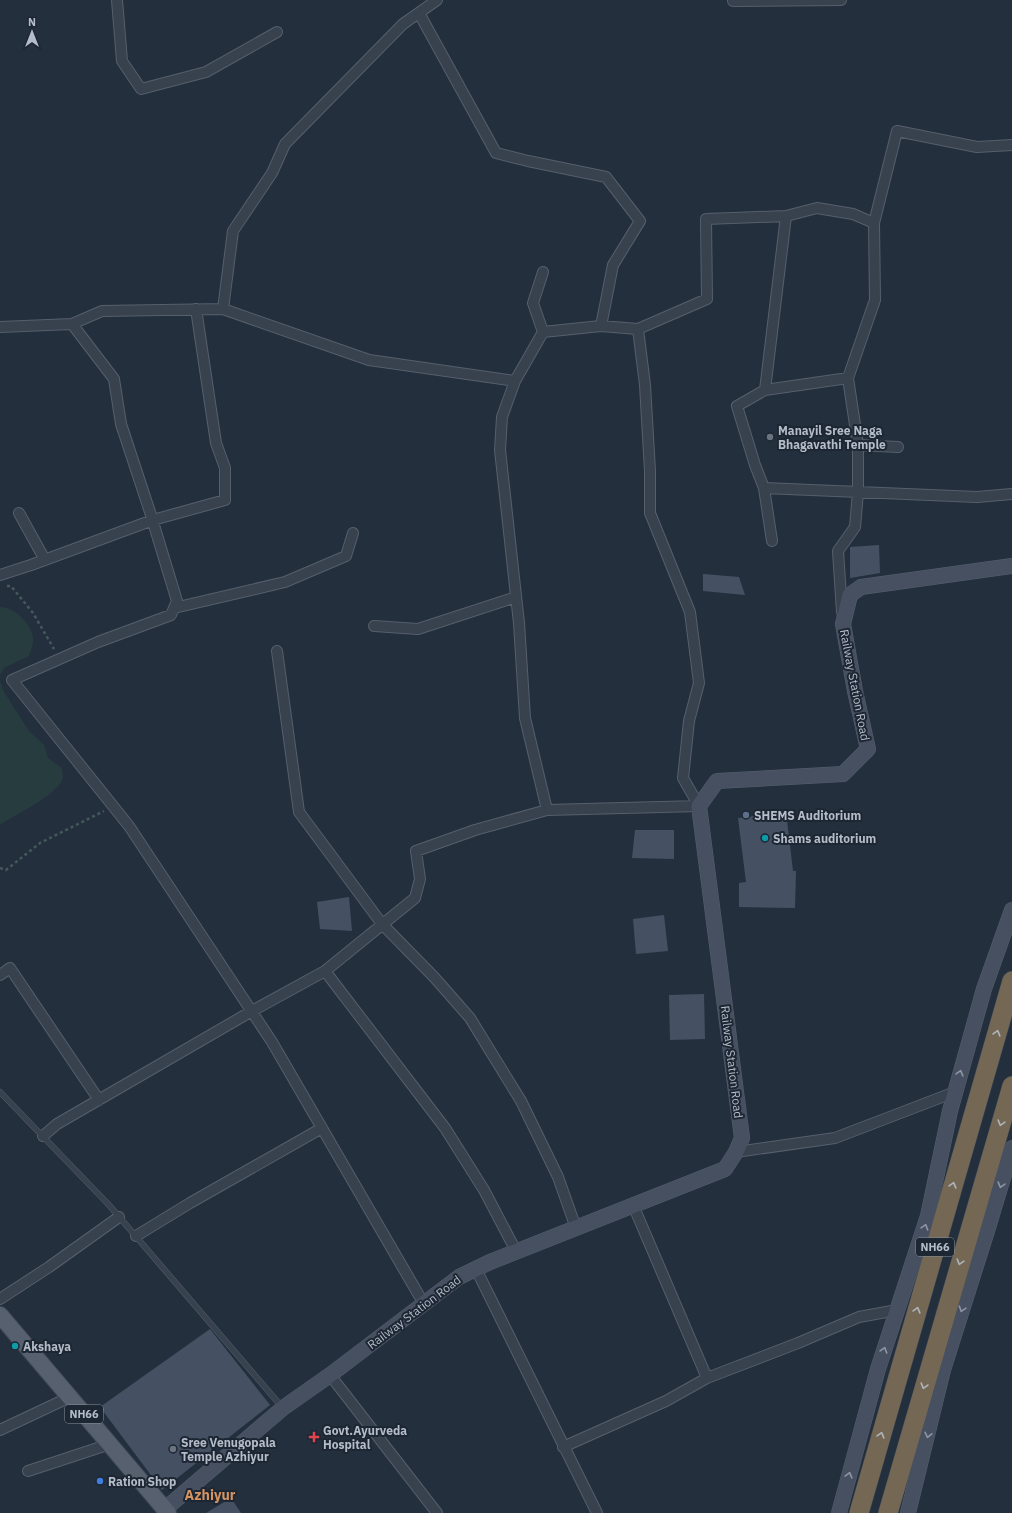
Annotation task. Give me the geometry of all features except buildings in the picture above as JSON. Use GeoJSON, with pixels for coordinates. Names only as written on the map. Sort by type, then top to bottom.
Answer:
{"type":"FeatureCollection","features":[{"type":"Feature","properties":{"kind":"highway","name":"NH66"},"geometry":{"type":"LineString","coordinates":[[859,1513],[1012,981]]}},
{"type":"Feature","properties":{"kind":"highway","name":"NH66"},"geometry":{"type":"LineString","coordinates":[[888,1513],[1012,1086]]}},
{"type":"Feature","properties":{"kind":"main road","name":"NH66"},"geometry":{"type":"LineString","coordinates":[[0,1316],[167,1511]]}},
{"type":"Feature","properties":{"kind":"street"},"geometry":{"type":"LineString","coordinates":[[118,0],[122,61],[141,89],[206,72],[277,32]]}},
{"type":"Feature","properties":{"kind":"street"},"geometry":{"type":"LineString","coordinates":[[222,309],[234,231],[272,173],[285,144],[403,24],[436,0]]}},
{"type":"Feature","properties":{"kind":"street"},"geometry":{"type":"LineString","coordinates":[[733,1],[841,0]]}},
{"type":"Feature","properties":{"kind":"street"},"geometry":{"type":"LineString","coordinates":[[419,13],[496,153],[528,161],[606,176],[640,222],[613,265],[601,326]]}},
{"type":"Feature","properties":{"kind":"street"},"geometry":{"type":"LineString","coordinates":[[843,624],[838,551],[855,527],[858,492],[858,445],[848,378],[875,300],[874,223],[897,131],[977,147],[1012,145]]}},
{"type":"Feature","properties":{"kind":"street"},"geometry":{"type":"LineString","coordinates":[[543,332],[601,326],[638,329],[707,299],[706,219],[786,216],[817,208],[853,214],[874,223]]}},
{"type":"Feature","properties":{"kind":"street"},"geometry":{"type":"LineString","coordinates":[[765,390],[786,216]]}},
{"type":"Feature","properties":{"kind":"street"},"geometry":{"type":"LineString","coordinates":[[543,272],[533,303],[543,332],[515,381],[502,417],[500,450],[519,623],[525,718],[547,810]]}},
{"type":"Feature","properties":{"kind":"street"},"geometry":{"type":"LineString","coordinates":[[0,575],[153,520],[225,500],[225,468],[216,443],[196,309]]}},
{"type":"Feature","properties":{"kind":"street"},"geometry":{"type":"LineString","coordinates":[[0,327],[72,324],[102,311],[222,309],[369,360],[515,381]]}},
{"type":"Feature","properties":{"kind":"street"},"geometry":{"type":"LineString","coordinates":[[72,324],[114,379],[122,424],[177,601],[171,615],[59,658],[12,680],[129,826],[252,1011],[272,1042],[424,1304]]}},
{"type":"Feature","properties":{"kind":"street"},"geometry":{"type":"LineString","coordinates":[[43,1136],[57,1124],[252,1011],[325,971],[415,898],[420,879],[416,851],[476,830],[547,810],[699,806],[683,778],[689,721],[699,683],[690,612],[650,513],[650,471],[645,385],[638,329]]}},
{"type":"Feature","properties":{"kind":"street"},"geometry":{"type":"LineString","coordinates":[[772,541],[764,488],[755,466],[737,406],[765,390],[848,378]]}},
{"type":"Feature","properties":{"kind":"street"},"geometry":{"type":"LineString","coordinates":[[858,445],[898,447]]}},
{"type":"Feature","properties":{"kind":"street"},"geometry":{"type":"LineString","coordinates":[[764,488],[977,498],[1012,494]]}},
{"type":"Feature","properties":{"kind":"street"},"geometry":{"type":"LineString","coordinates":[[19,513],[45,560]]}},
{"type":"Feature","properties":{"kind":"street"},"geometry":{"type":"LineString","coordinates":[[174,608],[285,582],[346,556],[353,533]]}},
{"type":"Feature","properties":{"kind":"street","name":"Railway Station Road"},"geometry":{"type":"LineString","coordinates":[[167,1511],[283,1408],[330,1375],[459,1277],[516,1252],[725,1169],[736,1152],[742,1138],[699,806],[717,781],[843,774],[868,749],[855,691],[843,624],[850,595],[861,587],[1012,566]]}},
{"type":"Feature","properties":{"kind":"street"},"geometry":{"type":"LineString","coordinates":[[374,626],[418,629],[516,597]]}},
{"type":"Feature","properties":{"kind":"street"},"geometry":{"type":"LineString","coordinates":[[277,651],[299,812],[382,924],[434,977],[470,1018],[521,1101],[558,1177],[576,1228]]}},
{"type":"Feature","properties":{"kind":"street"},"geometry":{"type":"LineString","coordinates":[[840,1513],[878,1369],[928,1216],[950,1111],[984,989],[1012,910]]}},
{"type":"Feature","properties":{"kind":"street"},"geometry":{"type":"LineString","coordinates":[[0,975],[10,968],[99,1100]]}},
{"type":"Feature","properties":{"kind":"street"},"geometry":{"type":"LineString","coordinates":[[325,971],[445,1128],[484,1190],[516,1252]]}},
{"type":"Feature","properties":{"kind":"street"},"geometry":{"type":"LineString","coordinates":[[736,1152],[835,1138],[955,1092]]}},
{"type":"Feature","properties":{"kind":"street"},"geometry":{"type":"LineString","coordinates":[[136,1236],[190,1203],[322,1128]]}},
{"type":"Feature","properties":{"kind":"street"},"geometry":{"type":"LineString","coordinates":[[908,1513],[943,1370],[1012,1148]]}},
{"type":"Feature","properties":{"kind":"street"},"geometry":{"type":"LineString","coordinates":[[633,1205],[707,1378]]}},
{"type":"Feature","properties":{"kind":"street"},"geometry":{"type":"LineString","coordinates":[[0,1300],[119,1217]]}},
{"type":"Feature","properties":{"kind":"street"},"geometry":{"type":"LineString","coordinates":[[476,1269],[563,1447],[598,1513]]}},
{"type":"Feature","properties":{"kind":"street"},"geometry":{"type":"LineString","coordinates":[[563,1447],[666,1401],[707,1378],[798,1343],[859,1317],[898,1310]]}},
{"type":"Feature","properties":{"kind":"street"},"geometry":{"type":"LineString","coordinates":[[330,1375],[437,1513]]}},
{"type":"Feature","properties":{"kind":"street"},"geometry":{"type":"LineString","coordinates":[[0,1430],[70,1397]]}},
{"type":"Feature","properties":{"kind":"street"},"geometry":{"type":"LineString","coordinates":[[28,1470],[110,1444]]}},
{"type":"Feature","properties":{"kind":"lane"},"geometry":{"type":"LineString","coordinates":[[0,1092],[119,1217],[283,1408]]}},
{"type":"Feature","properties":{"kind":"path"},"geometry":{"type":"LineString","coordinates":[[6,586],[11,586],[33,613],[59,658]]}},
{"type":"Feature","properties":{"kind":"path"},"geometry":{"type":"LineString","coordinates":[[0,868],[6,870],[40,843],[114,807]]}},
{"type":"Feature","properties":{"kind":"green space"},"geometry":{"type":"Polygon","coordinates":[[[0,607],[11,610],[21,617],[29,626],[33,639],[29,656],[4,668],[0,675],[0,607]]]}},
{"type":"Feature","properties":{"kind":"green space"},"geometry":{"type":"Polygon","coordinates":[[[0,681],[4,692],[29,731],[44,745],[48,758],[62,768],[63,778],[53,791],[45,798],[0,825],[0,681]]]}},
{"type":"Feature","properties":{"kind":"place","name":"Manayil Sree Naga Bhagavathi Temple"},"geometry":{"type":"Point","coordinates":[770,437]}},
{"type":"Feature","properties":{"kind":"place","name":"SHEMS Auditorium"},"geometry":{"type":"Point","coordinates":[746,815]}},
{"type":"Feature","properties":{"kind":"place","name":"Shams auditorium"},"geometry":{"type":"Point","coordinates":[765,838]}},
{"type":"Feature","properties":{"kind":"place","name":"Akshaya"},"geometry":{"type":"Point","coordinates":[15,1346]}},
{"type":"Feature","properties":{"kind":"place","name":"Govt.Ayurveda Hospital"},"geometry":{"type":"Point","coordinates":[314,1437]}},
{"type":"Feature","properties":{"kind":"place","name":"Sree Venugopala Temple Azhiyur"},"geometry":{"type":"Point","coordinates":[173,1449]}},
{"type":"Feature","properties":{"kind":"place","name":"Ration Shop"},"geometry":{"type":"Point","coordinates":[100,1481]}},
{"type":"Feature","properties":{"kind":"district","name":"Azhiyur"},"geometry":{"type":"Point","coordinates":[210,1495]}}]}
